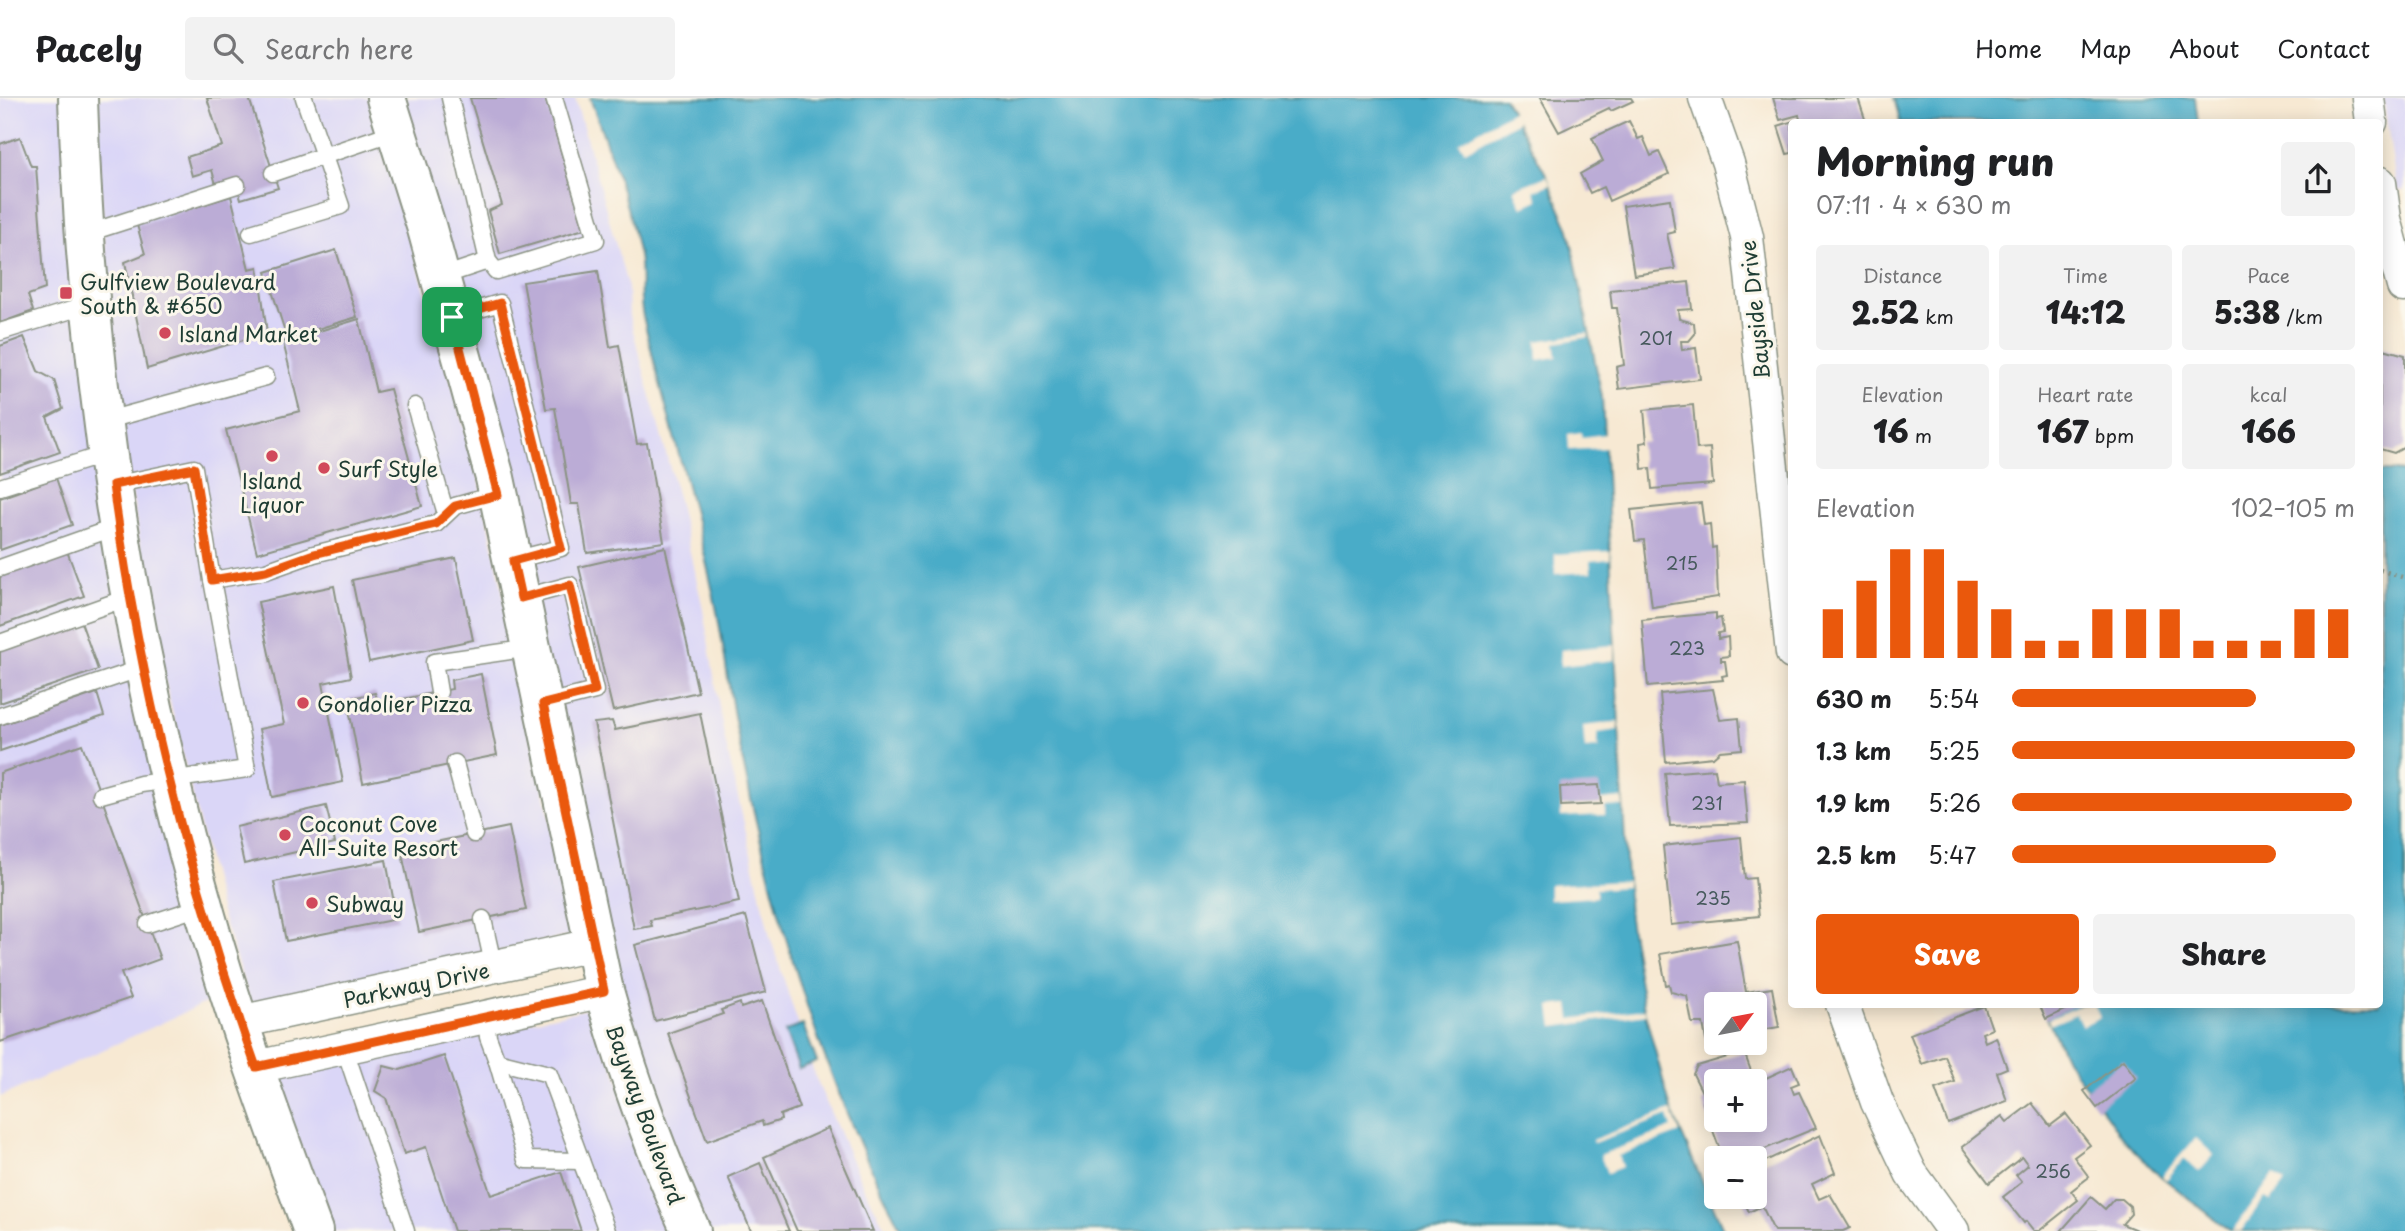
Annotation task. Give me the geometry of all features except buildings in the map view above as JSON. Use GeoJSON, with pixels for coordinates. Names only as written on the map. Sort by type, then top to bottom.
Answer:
{"type":"FeatureCollection","features":[{"type":"Feature","properties":{"kind":"street"},"geometry":{"type":"LineString","coordinates":[[78,98],[90,304],[119,526],[145,667],[203,906],[240,1022],[313,1231]]}},
{"type":"Feature","properties":{"kind":"street","name":"Bayside Drive"},"geometry":{"type":"LineString","coordinates":[[1704,98],[1728,163],[1747,237],[1788,616]]}},
{"type":"Feature","properties":{"kind":"street"},"geometry":{"type":"LineString","coordinates":[[2368,98],[2371,119]]}},
{"type":"Feature","properties":{"kind":"street","name":"Bayway Boulevard"},"geometry":{"type":"LineString","coordinates":[[391,115],[452,317],[498,495],[592,946],[604,991],[619,1045],[659,1156],[691,1231]]}},
{"type":"Feature","properties":{"kind":"street"},"geometry":{"type":"LineString","coordinates":[[2383,205],[2403,286]]}},
{"type":"Feature","properties":{"kind":"street","name":"Parkway Drive"},"geometry":{"type":"LineString","coordinates":[[240,1022],[592,946]]}},
{"type":"Feature","properties":{"kind":"street"},"geometry":{"type":"LineString","coordinates":[[256,1067],[604,991]]}},
{"type":"Feature","properties":{"kind":"street"},"geometry":{"type":"LineString","coordinates":[[1843,1008],[1877,1102],[1911,1172],[1953,1231]]}},
{"type":"Feature","properties":{"kind":"lane"},"geometry":{"type":"LineString","coordinates":[[251,233],[341,206],[304,98]]}},
{"type":"Feature","properties":{"kind":"lane"},"geometry":{"type":"LineString","coordinates":[[450,98],[488,261],[496,271],[596,240],[554,98]]}},
{"type":"Feature","properties":{"kind":"lane"},"geometry":{"type":"LineString","coordinates":[[273,173],[324,156],[391,115]]}},
{"type":"Feature","properties":{"kind":"lane"},"geometry":{"type":"LineString","coordinates":[[85,234],[237,185]]}},
{"type":"Feature","properties":{"kind":"lane"},"geometry":{"type":"LineString","coordinates":[[440,277],[488,261]]}},
{"type":"Feature","properties":{"kind":"lane"},"geometry":{"type":"LineString","coordinates":[[452,317],[500,303],[513,354],[561,548],[513,561]]}},
{"type":"Feature","properties":{"kind":"lane"},"geometry":{"type":"LineString","coordinates":[[0,332],[90,304]]}},
{"type":"Feature","properties":{"kind":"lane"},"geometry":{"type":"LineString","coordinates":[[0,487],[109,453],[266,377]]}},
{"type":"Feature","properties":{"kind":"lane"},"geometry":{"type":"LineString","coordinates":[[415,406],[446,514]]}},
{"type":"Feature","properties":{"kind":"lane"},"geometry":{"type":"LineString","coordinates":[[101,795],[141,784],[171,782],[247,768],[194,468],[109,453]]}},
{"type":"Feature","properties":{"kind":"lane"},"geometry":{"type":"LineString","coordinates":[[212,580],[266,571],[314,554],[436,524],[455,506],[498,495]]}},
{"type":"Feature","properties":{"kind":"lane"},"geometry":{"type":"LineString","coordinates":[[0,568],[119,526]]}},
{"type":"Feature","properties":{"kind":"lane"},"geometry":{"type":"LineString","coordinates":[[521,598],[570,585],[595,691],[543,704]]}},
{"type":"Feature","properties":{"kind":"lane"},"geometry":{"type":"LineString","coordinates":[[0,643],[132,596]]}},
{"type":"Feature","properties":{"kind":"lane"},"geometry":{"type":"LineString","coordinates":[[439,692],[434,662],[531,648]]}},
{"type":"Feature","properties":{"kind":"lane"},"geometry":{"type":"LineString","coordinates":[[0,716],[145,667]]}},
{"type":"Feature","properties":{"kind":"lane"},"geometry":{"type":"LineString","coordinates":[[455,763],[474,834]]}},
{"type":"Feature","properties":{"kind":"lane"},"geometry":{"type":"LineString","coordinates":[[148,924],[203,906]]}},
{"type":"Feature","properties":{"kind":"lane"},"geometry":{"type":"LineString","coordinates":[[484,919],[494,968]]}},
{"type":"Feature","properties":{"kind":"lane"},"geometry":{"type":"LineString","coordinates":[[486,1017],[488,1037],[526,1160],[581,1161]]}},
{"type":"Feature","properties":{"kind":"lane"},"geometry":{"type":"LineString","coordinates":[[344,1048],[406,1231]]}},
{"type":"Feature","properties":{"kind":"lane"},"geometry":{"type":"LineString","coordinates":[[497,1061],[550,1073],[607,1231]]}},
{"type":"Feature","properties":{"kind":"path"},"geometry":{"type":"LineString","coordinates":[[2383,571],[2405,579]]}},
{"type":"Feature","properties":{"kind":"shaded area"},"geometry":{"type":"Polygon","coordinates":[[[0,98],[63,98],[214,999],[0,1097],[0,98]]]}},
{"type":"Feature","properties":{"kind":"shaded area"},"geometry":{"type":"Polygon","coordinates":[[[94,98],[370,98],[480,482],[574,935],[251,1005],[220,909],[154,636],[115,384],[94,98]]]}},
{"type":"Feature","properties":{"kind":"shaded area"},"geometry":{"type":"Polygon","coordinates":[[[402,98],[575,98],[628,288],[629,316],[674,483],[702,604],[724,736],[770,937],[816,1079],[862,1184],[887,1231],[708,1231],[633,1040],[402,98]]]}},
{"type":"Feature","properties":{"kind":"shaded area"},"geometry":{"type":"Polygon","coordinates":[[[2383,98],[2405,98],[2405,190],[2397,191],[2383,98]]]}},
{"type":"Feature","properties":{"kind":"shaded area"},"geometry":{"type":"Polygon","coordinates":[[[592,1008],[674,1231],[329,1231],[276,1077],[592,1008]]]}},
{"type":"Feature","properties":{"kind":"water"},"geometry":{"type":"Polygon","coordinates":[[[590,98],[1504,98],[1547,176],[1569,230],[1602,397],[1629,919],[1644,1009],[1671,1110],[1704,1185],[1704,1209],[1714,1209],[1724,1231],[902,1231],[872,1172],[822,1050],[782,925],[750,797],[706,562],[643,316],[640,264],[635,236],[618,176],[590,98]]]}},
{"type":"Feature","properties":{"kind":"water"},"geometry":{"type":"Polygon","coordinates":[[[1894,98],[2195,98],[2198,119],[1899,119],[1894,98]]]}},
{"type":"Feature","properties":{"kind":"water"},"geometry":{"type":"Polygon","coordinates":[[[2383,471],[2405,471],[2405,1231],[2230,1231],[2157,1173],[2125,1141],[2066,1059],[2042,1008],[2383,1008],[2383,471]]]}},
{"type":"Feature","properties":{"kind":"water"},"geometry":{"type":"Polygon","coordinates":[[[803,1025],[817,1062],[799,1069],[785,1031],[803,1025]]]}},
{"type":"Feature","properties":{"kind":"pier"},"geometry":{"type":"Polygon","coordinates":[[[1513,111],[1518,121],[1465,151],[1459,142],[1513,111]]]}},
{"type":"Feature","properties":{"kind":"pier"},"geometry":{"type":"Polygon","coordinates":[[[1547,176],[1551,184],[1534,191],[1538,200],[1522,207],[1514,189],[1547,176]]]}},
{"type":"Feature","properties":{"kind":"pier"},"geometry":{"type":"Polygon","coordinates":[[[1588,333],[1589,337],[1555,343],[1557,357],[1538,360],[1537,341],[1588,333]]]}},
{"type":"Feature","properties":{"kind":"pier"},"geometry":{"type":"Polygon","coordinates":[[[1581,432],[1582,437],[1606,434],[1607,448],[1569,450],[1568,434],[1581,432]]]}},
{"type":"Feature","properties":{"kind":"pier"},"geometry":{"type":"Polygon","coordinates":[[[1610,551],[1610,559],[1590,561],[1591,572],[1555,574],[1555,554],[1610,551]]]}},
{"type":"Feature","properties":{"kind":"pier"},"geometry":{"type":"Polygon","coordinates":[[[1615,645],[1615,660],[1560,666],[1561,650],[1615,645]]]}},
{"type":"Feature","properties":{"kind":"pier"},"geometry":{"type":"Polygon","coordinates":[[[1618,722],[1618,730],[1597,733],[1598,748],[1585,749],[1583,726],[1618,722]]]}},
{"type":"Feature","properties":{"kind":"pier"},"geometry":{"type":"Polygon","coordinates":[[[1622,798],[1623,806],[1605,807],[1605,815],[1561,817],[1561,806],[1600,804],[1601,800],[1622,798]]]}},
{"type":"Feature","properties":{"kind":"pier"},"geometry":{"type":"Polygon","coordinates":[[[1626,881],[1626,887],[1596,889],[1596,897],[1549,900],[1549,885],[1626,881]]]}},
{"type":"Feature","properties":{"kind":"pier"},"geometry":{"type":"Polygon","coordinates":[[[1569,1004],[1571,1019],[1644,1009],[1646,1014],[1553,1027],[1550,1006],[1569,1004]]]}},
{"type":"Feature","properties":{"kind":"pier"},"geometry":{"type":"Polygon","coordinates":[[[2074,1008],[2096,1008],[2100,1017],[2082,1026],[2076,1014],[2050,1025],[2048,1019],[2074,1008]]]}},
{"type":"Feature","properties":{"kind":"pier"},"geometry":{"type":"Polygon","coordinates":[[[1671,1110],[1680,1133],[1618,1156],[1622,1167],[1607,1173],[1600,1155],[1672,1128],[1668,1116],[1593,1143],[1592,1140],[1671,1110]]]}},
{"type":"Feature","properties":{"kind":"pier"},"geometry":{"type":"Polygon","coordinates":[[[2196,1138],[2214,1155],[2199,1172],[2184,1159],[2166,1180],[2162,1176],[2196,1138]]]}},
{"type":"Feature","properties":{"kind":"pier"},"geometry":{"type":"Polygon","coordinates":[[[2274,1174],[2285,1182],[2271,1201],[2265,1198],[2241,1231],[2232,1231],[2274,1174]]]}},
{"type":"Feature","properties":{"kind":"place","name":"Gulfview Boulevard South & #650"},"geometry":{"type":"Point","coordinates":[66,293]}},
{"type":"Feature","properties":{"kind":"place","name":"Island Market"},"geometry":{"type":"Point","coordinates":[165,333]}},
{"type":"Feature","properties":{"kind":"place","name":"Island Liquor"},"geometry":{"type":"Point","coordinates":[272,456]}},
{"type":"Feature","properties":{"kind":"place","name":"Surf Style"},"geometry":{"type":"Point","coordinates":[324,468]}},
{"type":"Feature","properties":{"kind":"place","name":"Gondolier Pizza"},"geometry":{"type":"Point","coordinates":[303,703]}},
{"type":"Feature","properties":{"kind":"place","name":"Coconut Cove All-Suite Resort"},"geometry":{"type":"Point","coordinates":[285,835]}},
{"type":"Feature","properties":{"kind":"place","name":"Subway"},"geometry":{"type":"Point","coordinates":[312,903]}},
{"type":"Feature","properties":{"kind":"route"},"geometry":{"type":"LineString","coordinates":[[500,303],[561,548],[513,561],[521,598],[570,585],[595,691],[543,704],[592,946],[604,991],[256,1067],[205,914],[181,825],[139,640],[113,485],[194,468],[212,580],[266,571],[314,554],[436,524],[455,506],[498,495],[452,317],[500,303]]}}]}
